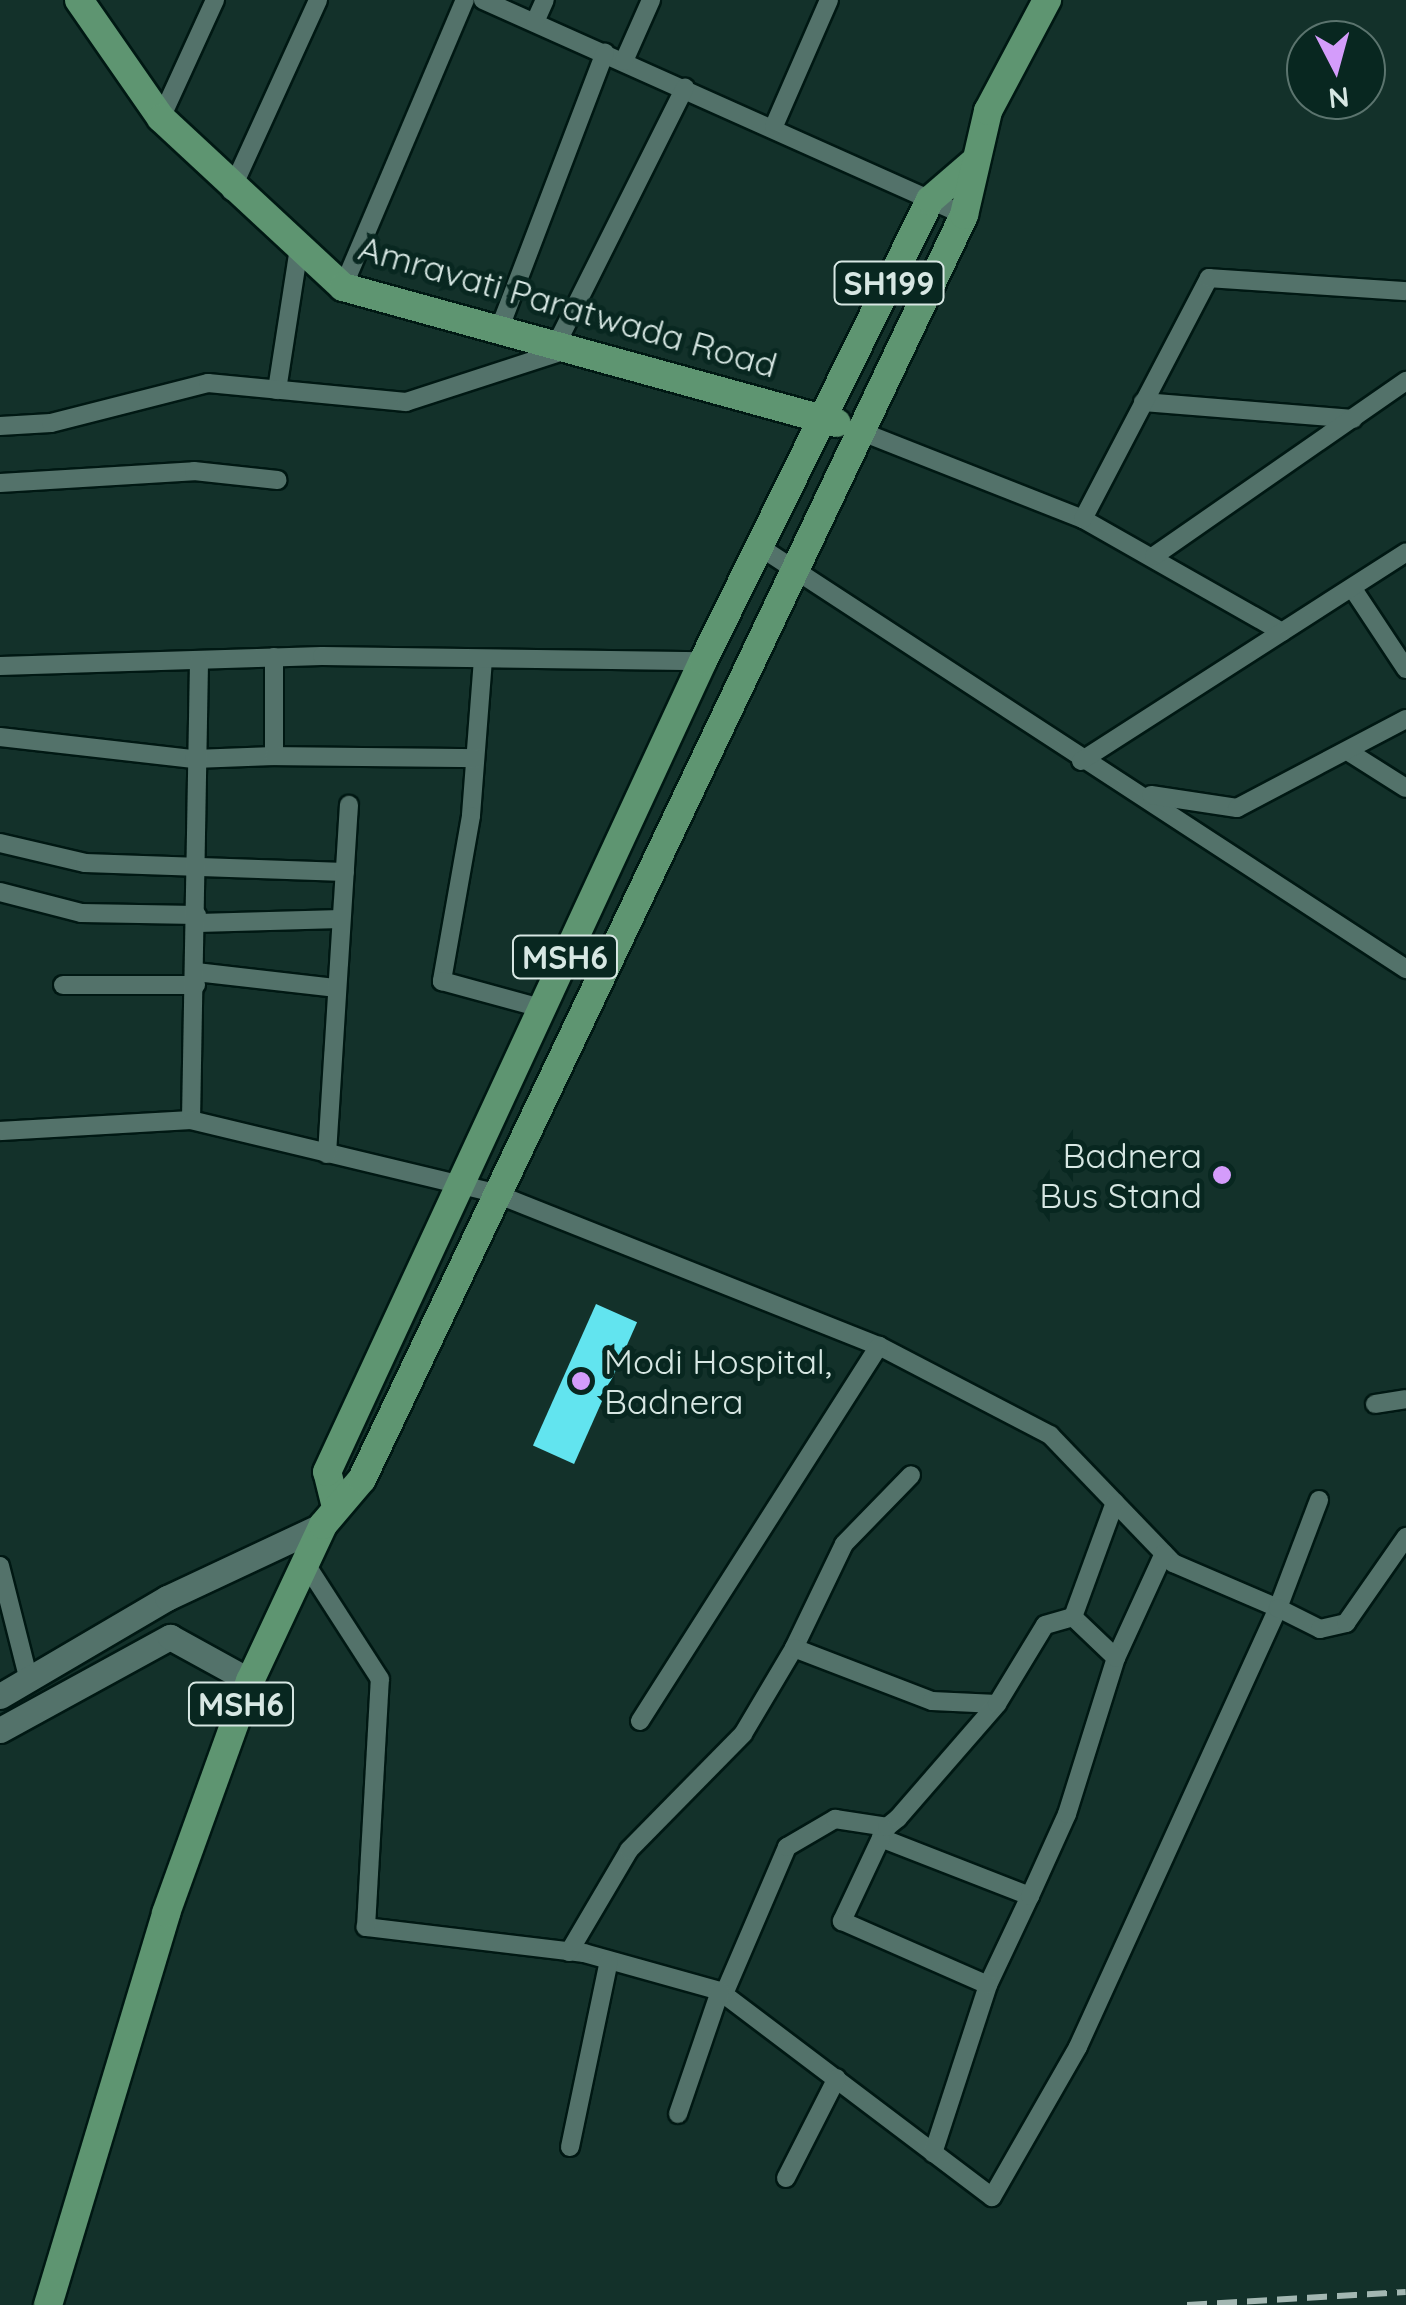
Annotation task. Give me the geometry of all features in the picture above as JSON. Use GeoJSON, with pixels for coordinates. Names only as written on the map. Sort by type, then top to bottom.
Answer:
{"type":"FeatureCollection","features":[{"type":"Feature","properties":{"kind":"main road","name":"Amravati Paratwada Road"},"geometry":{"type":"LineString","coordinates":[[79,0],[162,118],[230,191],[344,286],[822,417],[857,430]]}},
{"type":"Feature","properties":{"kind":"main road","name":"SH199"},"geometry":{"type":"LineString","coordinates":[[857,430],[964,215],[973,162],[988,111],[1048,0]]}},
{"type":"Feature","properties":{"kind":"main road","name":"SH199"},"geometry":{"type":"LineString","coordinates":[[822,417],[930,200],[973,162]]}},
{"type":"Feature","properties":{"kind":"main road","name":"MSH6"},"geometry":{"type":"LineString","coordinates":[[329,1514],[327,1472],[455,1184],[822,417]]}},
{"type":"Feature","properties":{"kind":"main road","name":"MSH6"},"geometry":{"type":"LineString","coordinates":[[48,2305],[166,1913],[250,1681],[329,1514],[362,1479],[857,430]]}},
{"type":"Feature","properties":{"kind":"street"},"geometry":{"type":"LineString","coordinates":[[162,118],[215,0]]}},
{"type":"Feature","properties":{"kind":"street"},"geometry":{"type":"LineString","coordinates":[[230,191],[318,0]]}},
{"type":"Feature","properties":{"kind":"street"},"geometry":{"type":"LineString","coordinates":[[344,286],[466,0]]}},
{"type":"Feature","properties":{"kind":"street"},"geometry":{"type":"LineString","coordinates":[[483,0],[774,126],[964,215]]}},
{"type":"Feature","properties":{"kind":"street"},"geometry":{"type":"LineString","coordinates":[[535,22],[545,0]]}},
{"type":"Feature","properties":{"kind":"street"},"geometry":{"type":"LineString","coordinates":[[624,61],[651,0]]}},
{"type":"Feature","properties":{"kind":"street"},"geometry":{"type":"LineString","coordinates":[[774,126],[829,0]]}},
{"type":"Feature","properties":{"kind":"street"},"geometry":{"type":"LineString","coordinates":[[499,330],[605,52]]}},
{"type":"Feature","properties":{"kind":"street"},"geometry":{"type":"LineString","coordinates":[[0,426],[50,423],[194,385],[406,402],[563,347],[684,87]]}},
{"type":"Feature","properties":{"kind":"street"},"geometry":{"type":"LineString","coordinates":[[277,390],[299,248]]}},
{"type":"Feature","properties":{"kind":"street"},"geometry":{"type":"LineString","coordinates":[[1083,519],[1210,278],[1406,291]]}},
{"type":"Feature","properties":{"kind":"street"},"geometry":{"type":"LineString","coordinates":[[1154,556],[1406,381]]}},
{"type":"Feature","properties":{"kind":"street"},"geometry":{"type":"LineString","coordinates":[[1143,402],[1353,419]]}},
{"type":"Feature","properties":{"kind":"street"},"geometry":{"type":"LineString","coordinates":[[857,430],[1083,519],[1282,632]]}},
{"type":"Feature","properties":{"kind":"street"},"geometry":{"type":"LineString","coordinates":[[0,484],[194,471],[278,480]]}},
{"type":"Feature","properties":{"kind":"street"},"geometry":{"type":"LineString","coordinates":[[760,547],[796,565],[1081,761],[1139,792],[1406,970]]}},
{"type":"Feature","properties":{"kind":"street"},"geometry":{"type":"LineString","coordinates":[[1081,761],[1406,552]]}},
{"type":"Feature","properties":{"kind":"street"},"geometry":{"type":"LineString","coordinates":[[1353,589],[1406,669]]}},
{"type":"Feature","properties":{"kind":"street"},"geometry":{"type":"LineString","coordinates":[[0,666],[274,658],[703,661]]}},
{"type":"Feature","properties":{"kind":"street"},"geometry":{"type":"LineString","coordinates":[[274,658],[274,756]]}},
{"type":"Feature","properties":{"kind":"street"},"geometry":{"type":"LineString","coordinates":[[483,659],[475,758],[442,981],[541,1008]]}},
{"type":"Feature","properties":{"kind":"street"},"geometry":{"type":"LineString","coordinates":[[190,1120],[197,919],[189,862],[198,660]]}},
{"type":"Feature","properties":{"kind":"street"},"geometry":{"type":"LineString","coordinates":[[1139,792],[1228,810],[1349,752],[1406,718]]}},
{"type":"Feature","properties":{"kind":"street"},"geometry":{"type":"LineString","coordinates":[[0,738],[194,758],[475,758]]}},
{"type":"Feature","properties":{"kind":"street"},"geometry":{"type":"LineString","coordinates":[[1349,752],[1406,788]]}},
{"type":"Feature","properties":{"kind":"street"},"geometry":{"type":"LineString","coordinates":[[327,1154],[349,805]]}},
{"type":"Feature","properties":{"kind":"street"},"geometry":{"type":"LineString","coordinates":[[0,842],[85,863],[189,862],[345,872]]}},
{"type":"Feature","properties":{"kind":"street"},"geometry":{"type":"LineString","coordinates":[[0,892],[81,913],[197,919],[342,919]]}},
{"type":"Feature","properties":{"kind":"street"},"geometry":{"type":"LineString","coordinates":[[63,984],[196,979],[337,988]]}},
{"type":"Feature","properties":{"kind":"street"},"geometry":{"type":"LineString","coordinates":[[0,1132],[190,1120],[494,1193],[878,1346],[1050,1435],[1164,1554],[1320,1629],[1340,1627],[1406,1537]]}},
{"type":"Feature","properties":{"kind":"street"},"geometry":{"type":"LineString","coordinates":[[640,1721],[878,1346]]}},
{"type":"Feature","properties":{"kind":"street"},"geometry":{"type":"LineString","coordinates":[[1375,1404],[1406,1399]]}},
{"type":"Feature","properties":{"kind":"street"},"geometry":{"type":"LineString","coordinates":[[570,1952],[629,1850],[743,1734],[794,1648],[844,1544],[911,1475]]}},
{"type":"Feature","properties":{"kind":"street"},"geometry":{"type":"LineString","coordinates":[[306,1564],[380,1680],[366,1927],[570,1952],[722,1992],[992,2196],[1078,2047],[1278,1608],[1319,1500]]}},
{"type":"Feature","properties":{"kind":"street"},"geometry":{"type":"LineString","coordinates":[[1074,1616],[1115,1502]]}},
{"type":"Feature","properties":{"kind":"street"},"geometry":{"type":"LineString","coordinates":[[0,1696],[168,1598],[329,1514]]}},
{"type":"Feature","properties":{"kind":"street"},"geometry":{"type":"LineString","coordinates":[[932,2153],[988,1985],[1067,1814],[1116,1658],[1164,1554]]}},
{"type":"Feature","properties":{"kind":"street"},"geometry":{"type":"LineString","coordinates":[[0,1566],[28,1677]]}},
{"type":"Feature","properties":{"kind":"street"},"geometry":{"type":"LineString","coordinates":[[168,1598],[170,1637]]}},
{"type":"Feature","properties":{"kind":"street"},"geometry":{"type":"LineString","coordinates":[[1074,1616],[1116,1658]]}},
{"type":"Feature","properties":{"kind":"street"},"geometry":{"type":"LineString","coordinates":[[988,1985],[842,1921],[884,1832],[997,1704],[1046,1625],[1074,1616]]}},
{"type":"Feature","properties":{"kind":"street"},"geometry":{"type":"LineString","coordinates":[[170,1637],[250,1681]]}},
{"type":"Feature","properties":{"kind":"street"},"geometry":{"type":"LineString","coordinates":[[0,1730],[170,1637]]}},
{"type":"Feature","properties":{"kind":"street"},"geometry":{"type":"LineString","coordinates":[[794,1648],[932,1701],[997,1704]]}},
{"type":"Feature","properties":{"kind":"street"},"geometry":{"type":"LineString","coordinates":[[678,2114],[722,1992],[788,1847],[835,1819],[884,1832],[1030,1896]]}},
{"type":"Feature","properties":{"kind":"street"},"geometry":{"type":"LineString","coordinates":[[570,2147],[609,1961]]}},
{"type":"Feature","properties":{"kind":"street"},"geometry":{"type":"LineString","coordinates":[[786,2178],[837,2078]]}},
{"type":"Feature","properties":{"kind":"building"},"geometry":{"type":"Polygon","coordinates":[[[596,1304],[637,1322],[574,1464],[533,1446],[596,1304]]]}},
{"type":"Feature","properties":{"kind":"railway"},"geometry":{"type":"LineString","coordinates":[[1187,2305],[1406,2292]]}},
{"type":"Feature","properties":{"kind":"place","name":"Badnera Bus Stand"},"geometry":{"type":"Point","coordinates":[1222,1175]}},
{"type":"Feature","properties":{"kind":"place","name":"Modi Hospital, Badnera"},"geometry":{"type":"Point","coordinates":[581,1381]}}]}
